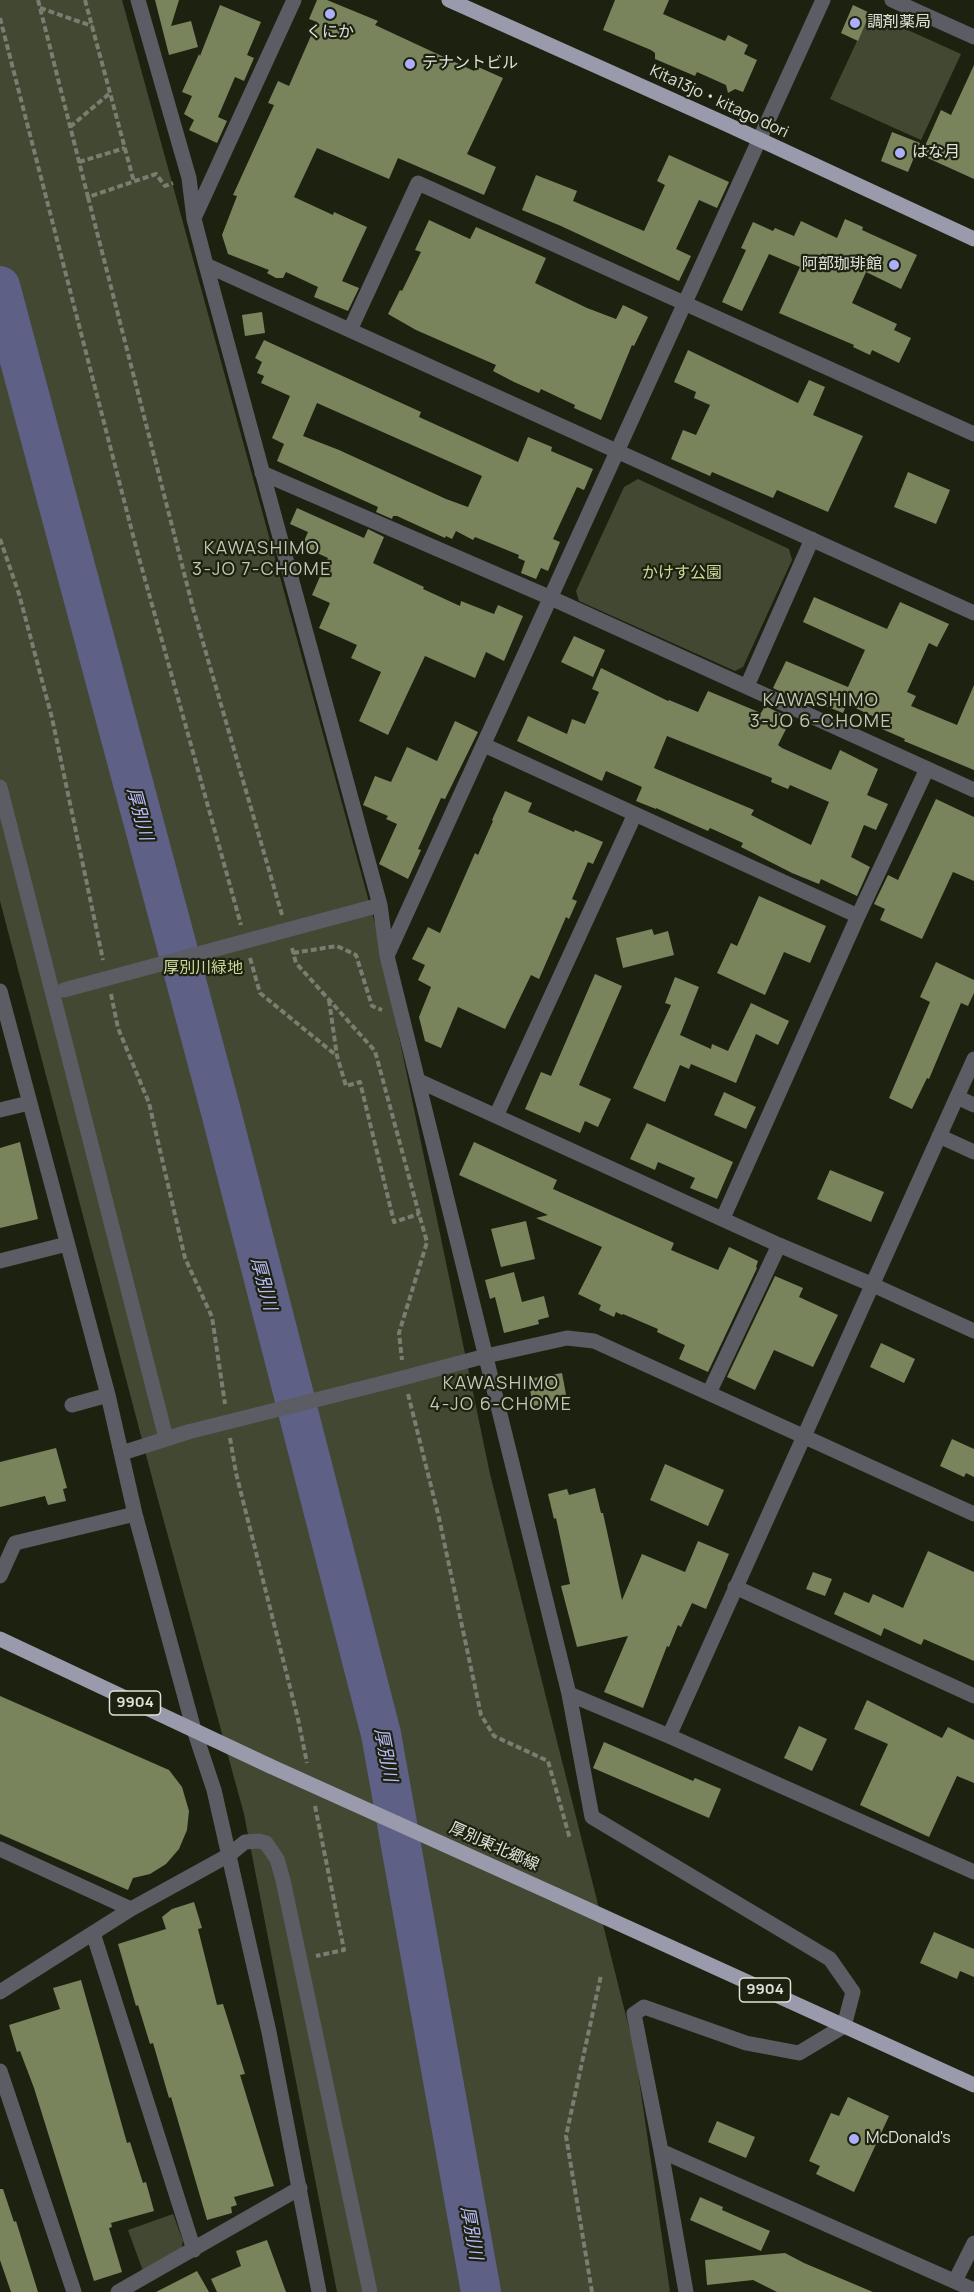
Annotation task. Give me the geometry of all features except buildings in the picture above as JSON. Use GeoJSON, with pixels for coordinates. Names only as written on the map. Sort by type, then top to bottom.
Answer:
{"type":"FeatureCollection","features":[{"type":"Feature","properties":{"kind":"main road","name":"Kita13jo・kitago dori"},"geometry":{"type":"LineString","coordinates":[[449,0],[974,239]]}},
{"type":"Feature","properties":{"kind":"main road","name":"厚別東北郷線"},"geometry":{"type":"LineString","coordinates":[[0,1639],[270,1766],[974,2085]]}},
{"type":"Feature","properties":{"kind":"street"},"geometry":{"type":"LineString","coordinates":[[138,0],[189,178],[194,219],[206,265],[380,905],[387,956],[569,1694],[592,1817],[830,1959],[853,1992],[844,2026],[798,2052],[746,2043],[644,2007],[634,2014],[662,2151],[686,2292]]}},
{"type":"Feature","properties":{"kind":"street"},"geometry":{"type":"LineString","coordinates":[[194,219],[294,0]]}},
{"type":"Feature","properties":{"kind":"street"},"geometry":{"type":"LineString","coordinates":[[387,956],[823,0]]}},
{"type":"Feature","properties":{"kind":"street"},"geometry":{"type":"LineString","coordinates":[[892,0],[974,37]]}},
{"type":"Feature","properties":{"kind":"street"},"geometry":{"type":"LineString","coordinates":[[350,330],[418,183],[974,434]]}},
{"type":"Feature","properties":{"kind":"street"},"geometry":{"type":"LineString","coordinates":[[206,265],[974,613]]}},
{"type":"Feature","properties":{"kind":"street"},"geometry":{"type":"LineString","coordinates":[[262,472],[551,598],[974,790]]}},
{"type":"Feature","properties":{"kind":"street"},"geometry":{"type":"LineString","coordinates":[[747,686],[812,539]]}},
{"type":"Feature","properties":{"kind":"street"},"geometry":{"type":"LineString","coordinates":[[484,745],[858,916]]}},
{"type":"Feature","properties":{"kind":"street"},"geometry":{"type":"LineString","coordinates":[[723,1218],[858,916],[927,769]]}},
{"type":"Feature","properties":{"kind":"street"},"geometry":{"type":"LineString","coordinates":[[0,787],[59,992],[166,1438]]}},
{"type":"Feature","properties":{"kind":"street"},"geometry":{"type":"LineString","coordinates":[[496,1116],[635,814]]}},
{"type":"Feature","properties":{"kind":"street"},"geometry":{"type":"LineString","coordinates":[[59,992],[380,905]]}},
{"type":"Feature","properties":{"kind":"street"},"geometry":{"type":"LineString","coordinates":[[0,991],[108,1395],[135,1514],[194,1730],[214,1790],[269,2032],[319,2292]]}},
{"type":"Feature","properties":{"kind":"street"},"geometry":{"type":"LineString","coordinates":[[669,1736],[974,1059]]}},
{"type":"Feature","properties":{"kind":"street"},"geometry":{"type":"LineString","coordinates":[[419,1081],[974,1331]]}},
{"type":"Feature","properties":{"kind":"street"},"geometry":{"type":"LineString","coordinates":[[957,1097],[974,1105]]}},
{"type":"Feature","properties":{"kind":"street"},"geometry":{"type":"LineString","coordinates":[[0,1110],[29,1103]]}},
{"type":"Feature","properties":{"kind":"street"},"geometry":{"type":"LineString","coordinates":[[939,1136],[974,1152]]}},
{"type":"Feature","properties":{"kind":"street"},"geometry":{"type":"LineString","coordinates":[[0,1261],[67,1244]]}},
{"type":"Feature","properties":{"kind":"street"},"geometry":{"type":"LineString","coordinates":[[709,1393],[779,1245]]}},
{"type":"Feature","properties":{"kind":"street"},"geometry":{"type":"LineString","coordinates":[[122,1453],[188,1432],[486,1356],[567,1338],[582,1338],[594,1341],[804,1435],[974,1514]]}},
{"type":"Feature","properties":{"kind":"street"},"geometry":{"type":"LineString","coordinates":[[72,1405],[108,1395]]}},
{"type":"Feature","properties":{"kind":"street"},"geometry":{"type":"LineString","coordinates":[[0,1576],[15,1544],[135,1514]]}},
{"type":"Feature","properties":{"kind":"street"},"geometry":{"type":"LineString","coordinates":[[735,1587],[974,1696]]}},
{"type":"Feature","properties":{"kind":"street"},"geometry":{"type":"LineString","coordinates":[[569,1694],[974,1872]]}},
{"type":"Feature","properties":{"kind":"street"},"geometry":{"type":"LineString","coordinates":[[0,1992],[131,1909],[229,1855],[245,1842],[259,1841],[266,1844],[277,1859],[283,1880],[370,2292]]}},
{"type":"Feature","properties":{"kind":"street"},"geometry":{"type":"LineString","coordinates":[[0,1849],[131,1909]]}},
{"type":"Feature","properties":{"kind":"street"},"geometry":{"type":"LineString","coordinates":[[93,1933],[194,2250]]}},
{"type":"Feature","properties":{"kind":"street"},"geometry":{"type":"LineString","coordinates":[[0,2071],[74,2292]]}},
{"type":"Feature","properties":{"kind":"street"},"geometry":{"type":"LineString","coordinates":[[662,2151],[974,2290]]}},
{"type":"Feature","properties":{"kind":"street"},"geometry":{"type":"LineString","coordinates":[[118,2292],[300,2188]]}},
{"type":"Feature","properties":{"kind":"street"},"geometry":{"type":"LineString","coordinates":[[955,2281],[974,2243]]}},
{"type":"Feature","properties":{"kind":"path"},"geometry":{"type":"LineString","coordinates":[[38,0],[193,608],[279,932],[293,953],[296,963],[375,1051],[427,1242],[399,1332],[400,1379],[439,1518],[481,1715],[494,1737],[548,1761],[570,1839]]}},
{"type":"Feature","properties":{"kind":"path"},"geometry":{"type":"LineString","coordinates":[[85,0],[134,182]]}},
{"type":"Feature","properties":{"kind":"path"},"geometry":{"type":"LineString","coordinates":[[40,8],[92,27]]}},
{"type":"Feature","properties":{"kind":"path"},"geometry":{"type":"LineString","coordinates":[[0,18],[136,547],[244,936]]}},
{"type":"Feature","properties":{"kind":"path"},"geometry":{"type":"LineString","coordinates":[[70,127],[110,93]]}},
{"type":"Feature","properties":{"kind":"path"},"geometry":{"type":"LineString","coordinates":[[79,162],[125,148]]}},
{"type":"Feature","properties":{"kind":"path"},"geometry":{"type":"LineString","coordinates":[[88,197],[156,174],[165,186],[189,178]]}},
{"type":"Feature","properties":{"kind":"path"},"geometry":{"type":"LineString","coordinates":[[0,539],[18,594],[52,718],[104,964]]}},
{"type":"Feature","properties":{"kind":"path"},"geometry":{"type":"LineString","coordinates":[[293,953],[337,946],[356,955],[372,1006],[401,1012]]}},
{"type":"Feature","properties":{"kind":"path"},"geometry":{"type":"LineString","coordinates":[[247,947],[260,993],[338,1056]]}},
{"type":"Feature","properties":{"kind":"path"},"geometry":{"type":"LineString","coordinates":[[108,985],[118,1028],[149,1103],[185,1258],[212,1317],[225,1406]]}},
{"type":"Feature","properties":{"kind":"path"},"geometry":{"type":"LineString","coordinates":[[329,999],[338,1056],[346,1086],[360,1082],[394,1222],[419,1214]]}},
{"type":"Feature","properties":{"kind":"path"},"geometry":{"type":"LineString","coordinates":[[229,1429],[236,1473],[298,1719],[307,1766]]}},
{"type":"Feature","properties":{"kind":"path"},"geometry":{"type":"LineString","coordinates":[[300,1960],[344,1950],[314,1800]]}},
{"type":"Feature","properties":{"kind":"path"},"geometry":{"type":"LineString","coordinates":[[592,2292],[566,2136],[601,1975]]}},
{"type":"Feature","properties":{"kind":"green space","name":"厚別川緑地"},"geometry":{"type":"Polygon","coordinates":[[[0,0],[122,0],[377,931],[490,1474],[635,2052],[670,2292],[337,2292],[244,1814],[154,1485],[0,901],[0,0]]]}},
{"type":"Feature","properties":{"kind":"green space"},"geometry":{"type":"Polygon","coordinates":[[[870,13],[961,54],[921,140],[830,99],[870,13]]]}},
{"type":"Feature","properties":{"kind":"green space","name":"かけす公園"},"geometry":{"type":"Polygon","coordinates":[[[638,479],[789,549],[792,560],[743,667],[735,671],[579,601],[576,591],[624,487],[638,479]]]}},
{"type":"Feature","properties":{"kind":"green space"},"geometry":{"type":"Polygon","coordinates":[[[173,2214],[183,2241],[181,2251],[143,2271],[128,2230],[173,2214]]]}},
{"type":"Feature","properties":{"kind":"waterway","name":"厚別川"},"geometry":{"type":"LineString","coordinates":[[0,286],[220,1108],[381,1734],[481,2292]]}},
{"type":"Feature","properties":{"kind":"place","name":"くにか"},"geometry":{"type":"Point","coordinates":[330,14]}},
{"type":"Feature","properties":{"kind":"place","name":"調剤薬局"},"geometry":{"type":"Point","coordinates":[855,23]}},
{"type":"Feature","properties":{"kind":"place","name":"テナントビル"},"geometry":{"type":"Point","coordinates":[410,64]}},
{"type":"Feature","properties":{"kind":"place","name":"はな月"},"geometry":{"type":"Point","coordinates":[900,153]}},
{"type":"Feature","properties":{"kind":"place","name":"阿部珈琲館"},"geometry":{"type":"Point","coordinates":[894,265]}},
{"type":"Feature","properties":{"kind":"place","name":"McDonald's"},"geometry":{"type":"Point","coordinates":[854,2139]}},
{"type":"Feature","properties":{"kind":"district","name":"KAWASHIMO 3-JO 7-CHOME"},"geometry":{"type":"Point","coordinates":[262,559]}},
{"type":"Feature","properties":{"kind":"district","name":"KAWASHIMO 3-JO 6-CHOME"},"geometry":{"type":"Point","coordinates":[821,711]}},
{"type":"Feature","properties":{"kind":"district","name":"KAWASHIMO 4-JO 6-CHOME"},"geometry":{"type":"Point","coordinates":[501,1394]}}]}
